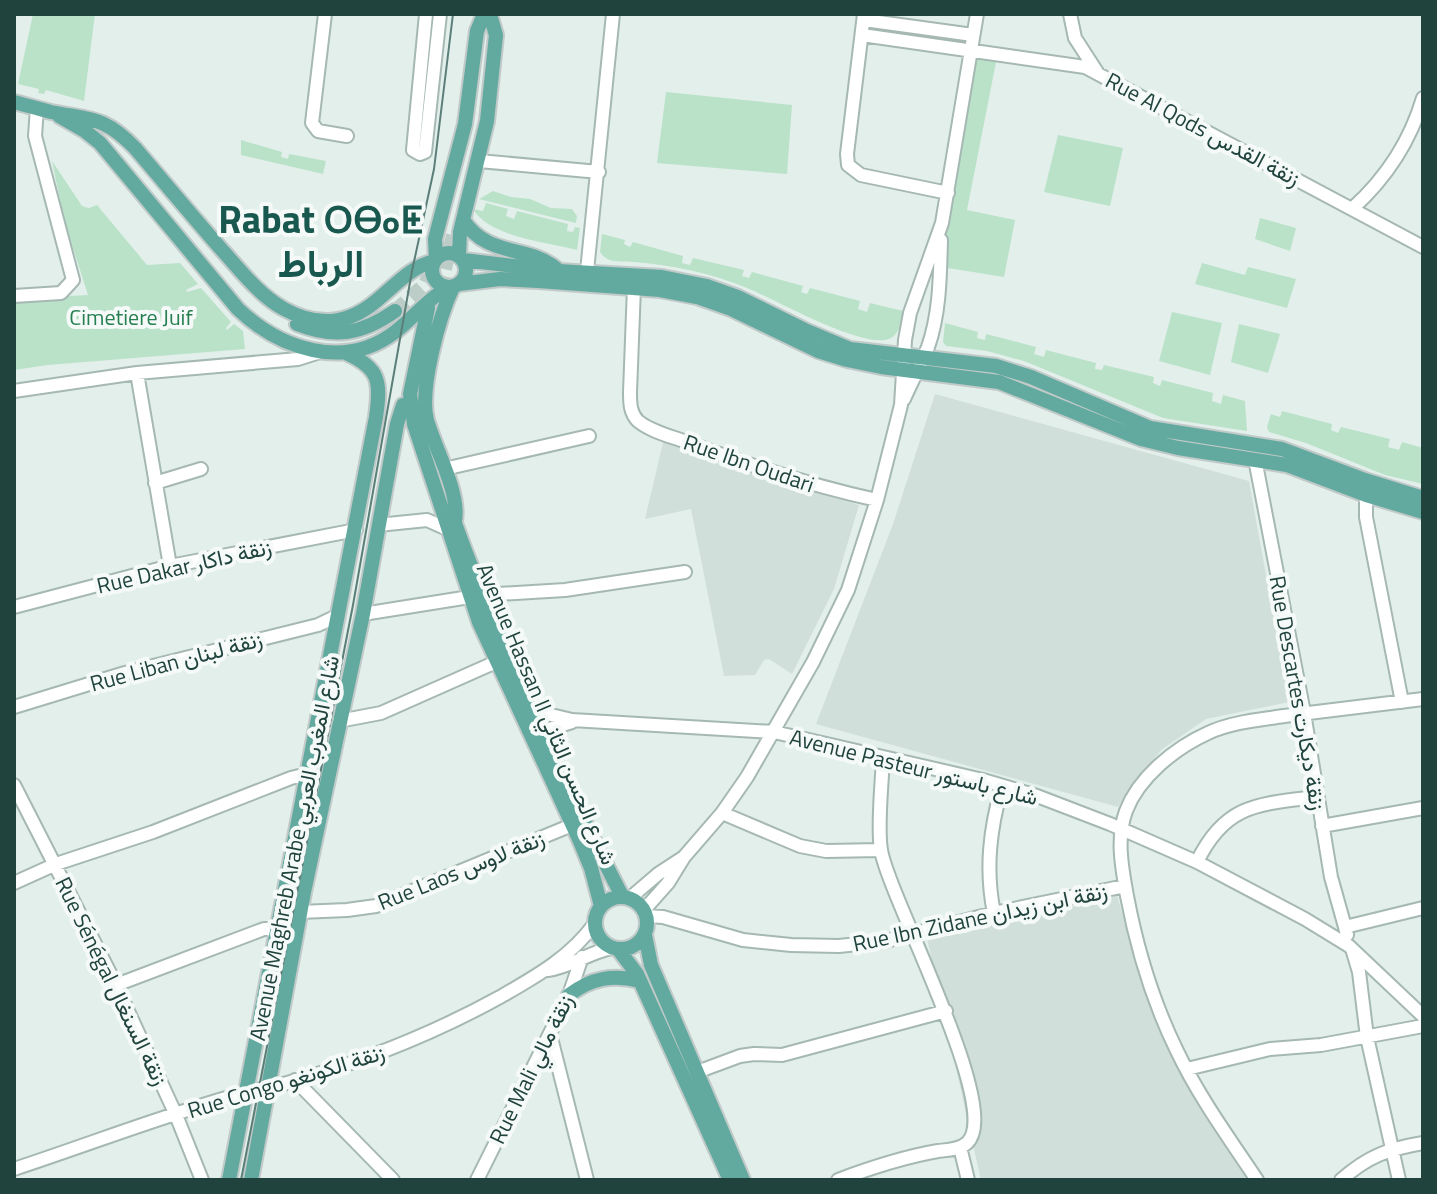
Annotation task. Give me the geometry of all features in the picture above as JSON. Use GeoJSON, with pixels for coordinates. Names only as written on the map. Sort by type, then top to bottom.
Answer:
{"type":"FeatureCollection","features":[{"type":"Feature","properties":{"kind":"main road"},"geometry":{"type":"LineString","coordinates":[[44,110],[78,126],[100,143],[230,301],[253,323],[282,340],[320,352],[361,351],[395,333],[428,308],[448,285],[466,273],[459,238],[489,108],[496,35],[487,16]]}},
{"type":"Feature","properties":{"kind":"main road"},"geometry":{"type":"LineString","coordinates":[[449,234],[477,132],[487,16]]}},
{"type":"Feature","properties":{"kind":"main road"},"geometry":{"type":"LineString","coordinates":[[403,405],[407,430],[434,510],[449,525],[455,505],[427,420],[425,392],[448,285],[432,268],[435,239],[462,138],[477,31],[487,16]]}},
{"type":"Feature","properties":{"kind":"main road"},"geometry":{"type":"LineString","coordinates":[[14,102],[94,118],[116,130],[263,294],[286,310],[316,321],[337,321],[357,314],[384,296],[418,266],[445,254],[558,271],[697,297],[731,309],[830,355],[859,364],[978,363],[1009,370],[1150,428],[1282,449],[1423,498]]}},
{"type":"Feature","properties":{"kind":"main road"},"geometry":{"type":"LineString","coordinates":[[463,220],[490,245],[539,258],[558,271]]}},
{"type":"Feature","properties":{"kind":"main road"},"geometry":{"type":"LineString","coordinates":[[202,227],[208,244],[248,292],[271,310],[297,324],[320,332],[339,334],[365,328],[395,311]]}},
{"type":"Feature","properties":{"kind":"main road"},"geometry":{"type":"LineString","coordinates":[[448,285],[500,279],[662,277],[707,286],[738,297],[841,346],[999,382],[1026,390],[1141,439],[1287,465],[1366,495],[1423,512]]}},
{"type":"Feature","properties":{"kind":"main road","name":"Avenue Maghreb Arabe شارع المغرب العربي"},"geometry":{"type":"LineString","coordinates":[[251,1180],[300,912],[363,614],[404,389],[428,308]]}},
{"type":"Feature","properties":{"kind":"main road","name":"Avenue Hassan II شارع الحسن الثاني"},"geometry":{"type":"LineString","coordinates":[[428,308],[416,401],[449,525],[496,662],[591,868],[601,906]]}},
{"type":"Feature","properties":{"kind":"main road","name":"Avenue Maghreb Arabe شارع المغرب العربي"},"geometry":{"type":"LineString","coordinates":[[229,1180],[356,530],[379,392],[377,378],[370,367],[346,353]]}},
{"type":"Feature","properties":{"kind":"main road"},"geometry":{"type":"LineString","coordinates":[[356,530],[378,525]]}},
{"type":"Feature","properties":{"kind":"main road","name":"Avenue Hassan II شارع الحسن الثاني"},"geometry":{"type":"LineString","coordinates":[[475,596],[626,897]]}},
{"type":"Feature","properties":{"kind":"main road"},"geometry":{"type":"LineString","coordinates":[[730,1180],[640,981],[630,963],[598,935],[595,923],[601,906],[611,899],[626,897],[646,913],[645,935],[651,965],[743,1180]]}},
{"type":"Feature","properties":{"kind":"main road"},"geometry":{"type":"LineString","coordinates":[[615,948],[631,947],[645,935]]}},
{"type":"Feature","properties":{"kind":"main road"},"geometry":{"type":"LineString","coordinates":[[569,995],[579,987],[603,978],[615,976],[640,981]]}},
{"type":"Feature","properties":{"kind":"street"},"geometry":{"type":"LineString","coordinates":[[325,14],[313,126],[318,131],[347,136]]}},
{"type":"Feature","properties":{"kind":"street"},"geometry":{"type":"LineString","coordinates":[[426,14],[413,150],[420,154],[425,152],[440,14]]}},
{"type":"Feature","properties":{"kind":"street"},"geometry":{"type":"LineString","coordinates":[[584,278],[599,172],[613,14]]}},
{"type":"Feature","properties":{"kind":"street"},"geometry":{"type":"LineString","coordinates":[[646,913],[684,857],[722,813],[774,732],[838,614],[859,561],[911,364],[910,313],[942,223],[977,14]]}},
{"type":"Feature","properties":{"kind":"street"},"geometry":{"type":"LineString","coordinates":[[1070,14],[1075,38],[1099,75]]}},
{"type":"Feature","properties":{"kind":"street"},"geometry":{"type":"LineString","coordinates":[[948,193],[861,175],[848,165],[864,17],[973,35]]}},
{"type":"Feature","properties":{"kind":"street","name":"Rue Al Qods زنقة القدس"},"geometry":{"type":"LineString","coordinates":[[862,35],[1085,67],[1423,247]]}},
{"type":"Feature","properties":{"kind":"street"},"geometry":{"type":"LineString","coordinates":[[1353,208],[1384,175],[1401,150],[1423,98]]}},
{"type":"Feature","properties":{"kind":"street"},"geometry":{"type":"LineString","coordinates":[[14,296],[61,293],[72,279],[35,136],[44,110]]}},
{"type":"Feature","properties":{"kind":"street"},"geometry":{"type":"LineString","coordinates":[[479,161],[599,172]]}},
{"type":"Feature","properties":{"kind":"street"},"geometry":{"type":"LineString","coordinates":[[584,278],[587,222],[592,198]]}},
{"type":"Feature","properties":{"kind":"street"},"geometry":{"type":"LineString","coordinates":[[911,364],[932,331],[939,289],[942,223]]}},
{"type":"Feature","properties":{"kind":"street","name":"Rue Ibn Oudari"},"geometry":{"type":"LineString","coordinates":[[634,287],[631,409],[640,422],[675,438],[780,475],[877,500]]}},
{"type":"Feature","properties":{"kind":"street"},"geometry":{"type":"LineString","coordinates":[[14,391],[137,373],[298,359],[320,352]]}},
{"type":"Feature","properties":{"kind":"street"},"geometry":{"type":"LineString","coordinates":[[137,373],[170,566]]}},
{"type":"Feature","properties":{"kind":"street"},"geometry":{"type":"LineString","coordinates":[[444,469],[589,436]]}},
{"type":"Feature","properties":{"kind":"street","name":"Rue Descartes زنقة ديكارت"},"geometry":{"type":"LineString","coordinates":[[1255,459],[1304,713],[1322,826],[1349,946],[1357,961],[1367,1037],[1399,1180]]}},
{"type":"Feature","properties":{"kind":"street"},"geometry":{"type":"LineString","coordinates":[[155,483],[201,469]]}},
{"type":"Feature","properties":{"kind":"street"},"geometry":{"type":"LineString","coordinates":[[1366,495],[1365,512],[1402,702]]}},
{"type":"Feature","properties":{"kind":"street"},"geometry":{"type":"LineString","coordinates":[[378,525],[427,520],[449,525]]}},
{"type":"Feature","properties":{"kind":"street","name":"Rue Dakar زنقة داكار"},"geometry":{"type":"LineString","coordinates":[[14,607],[170,566],[356,530]]}},
{"type":"Feature","properties":{"kind":"street"},"geometry":{"type":"LineString","coordinates":[[363,614],[475,596],[565,590],[685,572]]}},
{"type":"Feature","properties":{"kind":"street","name":"Rue Liban زنقة لبنان"},"geometry":{"type":"LineString","coordinates":[[14,707],[125,673],[318,625],[337,616]]}},
{"type":"Feature","properties":{"kind":"street"},"geometry":{"type":"LineString","coordinates":[[339,721],[381,713],[496,662]]}},
{"type":"Feature","properties":{"kind":"street"},"geometry":{"type":"LineString","coordinates":[[1257,1180],[1187,1069],[1164,1024],[1148,979],[1121,860],[1126,811],[1154,771],[1185,745],[1212,731],[1234,724],[1304,713],[1423,699]]}},
{"type":"Feature","properties":{"kind":"street"},"geometry":{"type":"LineString","coordinates":[[530,704],[559,717],[579,720]]}},
{"type":"Feature","properties":{"kind":"street"},"geometry":{"type":"LineString","coordinates":[[543,731],[579,720]]}},
{"type":"Feature","properties":{"kind":"street","name":"Avenue Pasteur شارع باستور"},"geometry":{"type":"LineString","coordinates":[[579,720],[774,732],[1037,796],[1122,828],[1270,900],[1349,946],[1423,1016]]}},
{"type":"Feature","properties":{"kind":"street"},"geometry":{"type":"LineString","coordinates":[[883,758],[881,850],[946,1011],[970,1095],[975,1128],[965,1143],[968,1180]]}},
{"type":"Feature","properties":{"kind":"street"},"geometry":{"type":"LineString","coordinates":[[14,883],[56,864],[153,832],[295,776],[308,779]]}},
{"type":"Feature","properties":{"kind":"street","name":"Rue Sénégal زنقة السنغال"},"geometry":{"type":"LineString","coordinates":[[14,785],[116,985],[176,1115],[202,1180]]}},
{"type":"Feature","properties":{"kind":"street"},"geometry":{"type":"LineString","coordinates":[[994,913],[988,882],[988,861],[1002,786]]}},
{"type":"Feature","properties":{"kind":"street"},"geometry":{"type":"LineString","coordinates":[[1197,862],[1213,834],[1230,817],[1262,805],[1317,797]]}},
{"type":"Feature","properties":{"kind":"street"},"geometry":{"type":"LineString","coordinates":[[1322,826],[1423,808]]}},
{"type":"Feature","properties":{"kind":"street"},"geometry":{"type":"LineString","coordinates":[[722,813],[800,846],[826,851],[881,850]]}},
{"type":"Feature","properties":{"kind":"street","name":"Rue Laos زنقة لاوس"},"geometry":{"type":"LineString","coordinates":[[300,912],[376,906],[572,825]]}},
{"type":"Feature","properties":{"kind":"street"},"geometry":{"type":"LineString","coordinates":[[626,897],[684,857]]}},
{"type":"Feature","properties":{"kind":"street","name":"Rue Ibn Zidane زنقة ابن زيدان"},"geometry":{"type":"LineString","coordinates":[[646,913],[743,940],[791,945],[862,944],[1125,886]]}},
{"type":"Feature","properties":{"kind":"street"},"geometry":{"type":"LineString","coordinates":[[1345,927],[1423,908]]}},
{"type":"Feature","properties":{"kind":"street","name":"Rue Congo زنقة الكونغو"},"geometry":{"type":"LineString","coordinates":[[14,1169],[176,1115],[374,1055],[420,1036],[467,1015],[548,970],[595,923]]}},
{"type":"Feature","properties":{"kind":"street"},"geometry":{"type":"LineString","coordinates":[[116,985],[264,929],[277,934]]}},
{"type":"Feature","properties":{"kind":"street","name":"Rue Congo زنقة الكونغو"},"geometry":{"type":"LineString","coordinates":[[548,970],[615,948]]}},
{"type":"Feature","properties":{"kind":"street","name":"Rue Mali زنقة مالي"},"geometry":{"type":"LineString","coordinates":[[477,1180],[569,995],[582,957]]}},
{"type":"Feature","properties":{"kind":"street"},"geometry":{"type":"LineString","coordinates":[[697,1072],[740,1056],[782,1055],[946,1011]]}},
{"type":"Feature","properties":{"kind":"street"},"geometry":{"type":"LineString","coordinates":[[1187,1069],[1270,1049],[1306,1047],[1423,1026]]}},
{"type":"Feature","properties":{"kind":"street"},"geometry":{"type":"LineString","coordinates":[[550,1034],[587,1180]]}},
{"type":"Feature","properties":{"kind":"street"},"geometry":{"type":"LineString","coordinates":[[295,1080],[393,1180]]}},
{"type":"Feature","properties":{"kind":"street"},"geometry":{"type":"LineString","coordinates":[[838,1180],[910,1156],[965,1143]]}},
{"type":"Feature","properties":{"kind":"street"},"geometry":{"type":"LineString","coordinates":[[1341,1180],[1365,1161],[1391,1148],[1423,1143]]}},
{"type":"Feature","properties":{"kind":"shaded area"},"geometry":{"type":"Polygon","coordinates":[[[935,394],[1249,481],[1289,702],[1206,719],[1161,750],[1118,807],[816,724],[893,524],[935,394]]]}},
{"type":"Feature","properties":{"kind":"shaded area"},"geometry":{"type":"Polygon","coordinates":[[[664,438],[755,473],[859,505],[834,589],[792,674],[769,659],[764,660],[755,675],[724,676],[691,509],[645,519],[664,438]]]}},
{"type":"Feature","properties":{"kind":"shaded area"},"geometry":{"type":"Polygon","coordinates":[[[1116,892],[1142,979],[1253,1180],[981,1180],[926,934],[1116,892]]]}},
{"type":"Feature","properties":{"kind":"green space"},"geometry":{"type":"Polygon","coordinates":[[[33,14],[95,14],[84,101],[46,90],[44,94],[38,93],[39,89],[18,84],[33,14]]]}},
{"type":"Feature","properties":{"kind":"green space"},"geometry":{"type":"Polygon","coordinates":[[[974,51],[997,57],[967,210],[1015,220],[1004,277],[948,268],[946,221],[974,51]]]}},
{"type":"Feature","properties":{"kind":"green space"},"geometry":{"type":"Polygon","coordinates":[[[666,92],[792,105],[787,174],[657,163],[666,92]]]}},
{"type":"Feature","properties":{"kind":"green space"},"geometry":{"type":"Polygon","coordinates":[[[1058,135],[1123,148],[1110,206],[1044,192],[1058,135]]]}},
{"type":"Feature","properties":{"kind":"green space"},"geometry":{"type":"Polygon","coordinates":[[[241,140],[282,152],[281,157],[288,159],[289,154],[326,161],[323,174],[241,155],[241,140]]]}},
{"type":"Feature","properties":{"kind":"green space","name":"Cimetiere Juif"},"geometry":{"type":"Polygon","coordinates":[[[52,161],[82,206],[89,208],[97,205],[147,265],[180,263],[198,284],[187,292],[201,288],[231,322],[227,330],[234,324],[243,331],[245,349],[14,370],[14,299],[88,295],[64,220],[52,161]]]}},
{"type":"Feature","properties":{"kind":"green space"},"geometry":{"type":"Polygon","coordinates":[[[493,191],[530,199],[551,208],[572,209],[577,216],[576,223],[479,199],[493,191]]]}},
{"type":"Feature","properties":{"kind":"green space"},"geometry":{"type":"Polygon","coordinates":[[[486,203],[508,209],[506,216],[514,219],[517,211],[568,224],[567,231],[580,228],[577,250],[520,237],[492,226],[473,209],[483,211],[486,203]]]}},
{"type":"Feature","properties":{"kind":"green space"},"geometry":{"type":"Polygon","coordinates":[[[1260,218],[1296,228],[1290,251],[1255,239],[1260,218]]]}},
{"type":"Feature","properties":{"kind":"green space"},"geometry":{"type":"Polygon","coordinates":[[[602,234],[625,240],[624,244],[630,247],[633,242],[683,256],[682,263],[690,265],[693,258],[744,270],[742,276],[749,278],[752,272],[803,286],[801,292],[807,294],[810,288],[860,301],[858,309],[867,312],[870,303],[903,311],[900,326],[891,338],[862,338],[719,278],[648,263],[611,260],[600,252],[602,234]]]}},
{"type":"Feature","properties":{"kind":"green space"},"geometry":{"type":"Polygon","coordinates":[[[1202,263],[1245,275],[1248,267],[1296,279],[1287,308],[1195,284],[1202,263]]]}},
{"type":"Feature","properties":{"kind":"green space"},"geometry":{"type":"Polygon","coordinates":[[[1172,312],[1222,323],[1210,375],[1159,361],[1172,312]]]}},
{"type":"Feature","properties":{"kind":"green space"},"geometry":{"type":"Polygon","coordinates":[[[945,323],[978,332],[977,338],[985,340],[986,334],[1036,347],[1034,354],[1044,357],[1046,350],[1096,363],[1095,369],[1102,370],[1104,365],[1154,377],[1153,383],[1160,386],[1162,380],[1213,393],[1212,401],[1221,404],[1223,395],[1245,401],[1247,431],[1163,418],[1024,361],[987,351],[946,346],[943,342],[945,323]]]}},
{"type":"Feature","properties":{"kind":"green space"},"geometry":{"type":"Polygon","coordinates":[[[1239,324],[1280,334],[1268,373],[1231,362],[1239,324]]]}},
{"type":"Feature","properties":{"kind":"green space"},"geometry":{"type":"Polygon","coordinates":[[[1282,411],[1332,424],[1331,430],[1338,433],[1341,427],[1390,439],[1388,447],[1399,450],[1402,442],[1423,448],[1423,484],[1385,475],[1306,443],[1269,432],[1267,427],[1271,414],[1280,417],[1282,411]]]}},
{"type":"Feature","properties":{"kind":"tunnel"},"geometry":{"type":"LineString","coordinates":[[435,310],[453,235]]}},
{"type":"Feature","properties":{"kind":"tunnel"},"geometry":{"type":"LineString","coordinates":[[395,311],[425,284],[440,250]]}},
{"type":"Feature","properties":{"kind":"tram line"},"geometry":{"type":"LineString","coordinates":[[241,1180],[353,605],[412,271],[434,169],[453,14]]}},
{"type":"Feature","properties":{"kind":"district","name":"Rabat ⵔⴱⴰⵟ الرباط"},"geometry":{"type":"Point","coordinates":[321,242]}}]}
